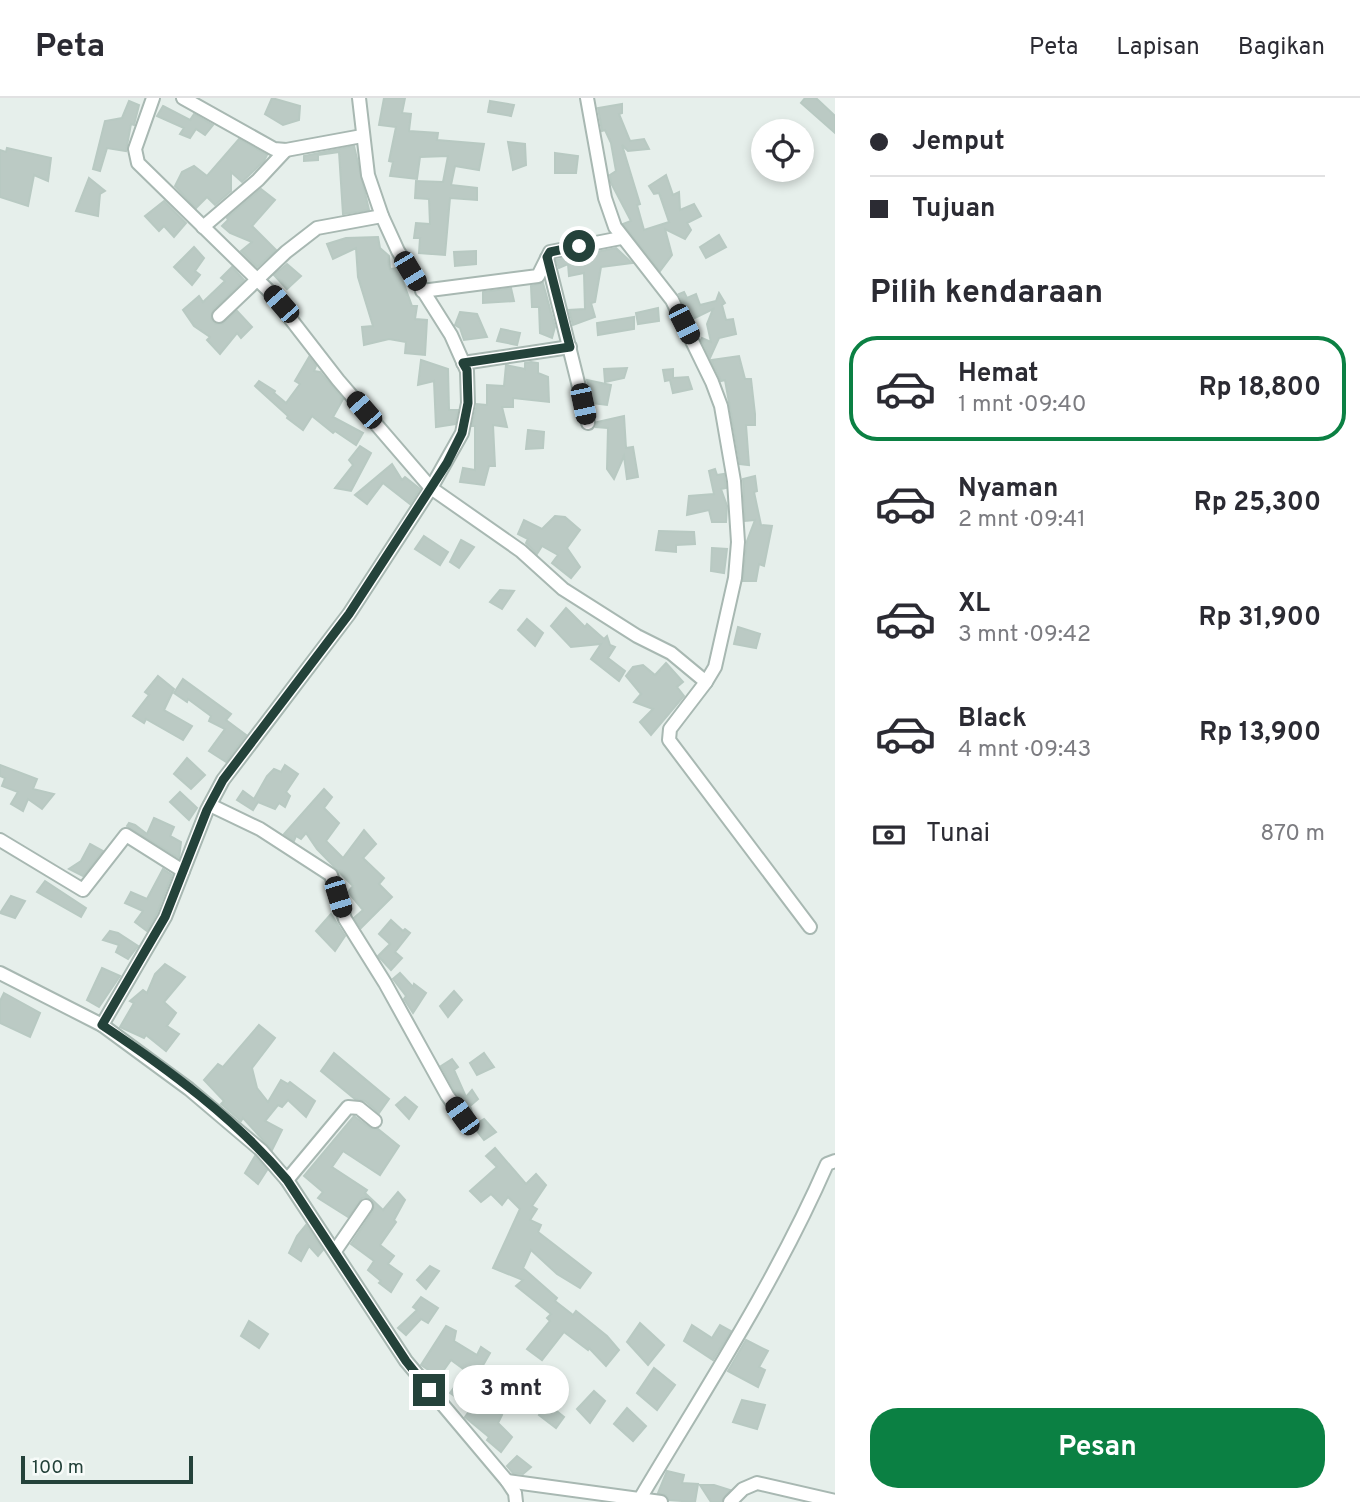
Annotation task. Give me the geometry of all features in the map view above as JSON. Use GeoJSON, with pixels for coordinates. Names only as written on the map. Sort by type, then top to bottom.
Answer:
{"type":"FeatureCollection","features":[{"type":"Feature","properties":{"kind":"street"},"geometry":{"type":"LineString","coordinates":[[153,98],[135,156],[145,172],[281,304],[338,380],[431,488],[521,551],[563,589],[637,636],[671,653],[706,682]]}},
{"type":"Feature","properties":{"kind":"street"},"geometry":{"type":"LineString","coordinates":[[183,98],[268,147],[286,150],[362,136]]}},
{"type":"Feature","properties":{"kind":"street"},"geometry":{"type":"LineString","coordinates":[[102,1025],[161,925],[209,805],[231,767],[349,614],[431,488],[462,433],[468,403],[467,370],[452,335],[398,251],[382,216],[368,174],[359,98]]}},
{"type":"Feature","properties":{"kind":"street"},"geometry":{"type":"LineString","coordinates":[[587,98],[606,198],[621,238],[672,300],[708,372],[720,406],[734,481],[738,561],[715,667],[670,729],[669,740],[810,927]]}},
{"type":"Feature","properties":{"kind":"street"},"geometry":{"type":"LineString","coordinates":[[203,227],[258,180],[286,150]]}},
{"type":"Feature","properties":{"kind":"street"},"geometry":{"type":"LineString","coordinates":[[219,316],[304,236],[317,228],[382,216]]}},
{"type":"Feature","properties":{"kind":"street"},"geometry":{"type":"LineString","coordinates":[[422,291],[538,276],[550,252],[621,238]]}},
{"type":"Feature","properties":{"kind":"street"},"geometry":{"type":"LineString","coordinates":[[547,257],[588,424]]}},
{"type":"Feature","properties":{"kind":"street"},"geometry":{"type":"LineString","coordinates":[[463,363],[570,347]]}},
{"type":"Feature","properties":{"kind":"street"},"geometry":{"type":"LineString","coordinates":[[209,805],[260,829],[331,875],[345,919],[391,994],[447,1095],[462,1116]]}},
{"type":"Feature","properties":{"kind":"street"},"geometry":{"type":"LineString","coordinates":[[0,840],[83,890],[126,835],[183,871]]}},
{"type":"Feature","properties":{"kind":"street"},"geometry":{"type":"LineString","coordinates":[[0,973],[102,1025],[189,1089],[253,1142],[287,1180],[406,1361],[507,1481],[516,1502]]}},
{"type":"Feature","properties":{"kind":"street"},"geometry":{"type":"LineString","coordinates":[[287,1180],[348,1107],[359,1108],[375,1121]]}},
{"type":"Feature","properties":{"kind":"street"},"geometry":{"type":"LineString","coordinates":[[641,1497],[748,1319],[803,1220],[827,1164],[835,1161]]}},
{"type":"Feature","properties":{"kind":"street"},"geometry":{"type":"LineString","coordinates":[[335,1251],[366,1206]]}},
{"type":"Feature","properties":{"kind":"street"},"geometry":{"type":"LineString","coordinates":[[507,1481],[641,1497],[662,1502]]}},
{"type":"Feature","properties":{"kind":"street"},"geometry":{"type":"LineString","coordinates":[[730,1502],[743,1489],[757,1483],[835,1501]]}},
{"type":"Feature","properties":{"kind":"building"},"geometry":{"type":"Polygon","coordinates":[[[272,98],[300,106],[299,120],[283,125],[265,114],[272,98]]]}},
{"type":"Feature","properties":{"kind":"building"},"geometry":{"type":"Polygon","coordinates":[[[384,98],[405,98],[402,113],[411,114],[409,131],[438,133],[437,140],[484,144],[479,170],[455,166],[451,185],[477,188],[477,200],[450,198],[445,255],[419,253],[420,238],[414,238],[416,223],[430,224],[429,199],[415,198],[416,181],[443,182],[448,156],[420,157],[417,179],[390,176],[393,162],[389,161],[396,127],[379,125],[384,98]]]}},
{"type":"Feature","properties":{"kind":"building"},"geometry":{"type":"Polygon","coordinates":[[[805,98],[816,98],[835,116],[835,133],[801,103],[805,98]]]}},
{"type":"Feature","properties":{"kind":"building"},"geometry":{"type":"Polygon","coordinates":[[[129,101],[139,105],[134,125],[131,124],[126,151],[107,148],[100,171],[93,169],[105,121],[122,118],[129,101]]]}},
{"type":"Feature","properties":{"kind":"building"},"geometry":{"type":"Polygon","coordinates":[[[490,101],[514,105],[511,116],[488,112],[490,101]]]}},
{"type":"Feature","properties":{"kind":"building"},"geometry":{"type":"Polygon","coordinates":[[[622,104],[622,113],[619,114],[630,141],[644,139],[649,149],[628,151],[622,145],[640,204],[637,205],[644,230],[669,222],[659,193],[654,194],[649,186],[666,175],[673,195],[679,192],[680,210],[694,204],[701,216],[687,223],[691,230],[685,239],[665,229],[672,255],[660,271],[623,224],[631,221],[611,183],[610,175],[616,171],[611,143],[605,130],[602,131],[598,108],[622,104]]]}},
{"type":"Feature","properties":{"kind":"building"},"geometry":{"type":"Polygon","coordinates":[[[163,106],[190,120],[194,114],[213,125],[205,135],[196,129],[190,138],[180,134],[184,128],[157,116],[163,106]]]}},
{"type":"Feature","properties":{"kind":"building"},"geometry":{"type":"Polygon","coordinates":[[[239,139],[267,155],[264,161],[242,182],[231,172],[231,191],[215,205],[207,197],[196,208],[175,186],[182,172],[194,166],[207,176],[239,139]]]}},
{"type":"Feature","properties":{"kind":"building"},"geometry":{"type":"Polygon","coordinates":[[[508,142],[525,144],[526,165],[513,170],[508,142]]]}},
{"type":"Feature","properties":{"kind":"building"},"geometry":{"type":"Polygon","coordinates":[[[354,146],[369,210],[343,214],[339,152],[318,155],[318,160],[304,161],[304,156],[354,146]]]}},
{"type":"Feature","properties":{"kind":"building"},"geometry":{"type":"Polygon","coordinates":[[[7,148],[51,158],[48,181],[34,175],[28,206],[0,197],[0,150],[6,152],[7,148]]]}},
{"type":"Feature","properties":{"kind":"building"},"geometry":{"type":"Polygon","coordinates":[[[555,153],[578,156],[576,173],[555,173],[555,153]]]}},
{"type":"Feature","properties":{"kind":"building"},"geometry":{"type":"Polygon","coordinates":[[[89,178],[105,191],[100,194],[98,216],[76,211],[89,178]]]}},
{"type":"Feature","properties":{"kind":"building"},"geometry":{"type":"Polygon","coordinates":[[[261,189],[275,200],[252,226],[276,250],[257,267],[241,251],[252,242],[230,233],[222,226],[227,218],[261,189]]]}},
{"type":"Feature","properties":{"kind":"building"},"geometry":{"type":"Polygon","coordinates":[[[164,201],[186,223],[174,237],[164,226],[159,231],[145,216],[164,201]]]}},
{"type":"Feature","properties":{"kind":"building"},"geometry":{"type":"Polygon","coordinates":[[[719,235],[726,247],[706,258],[700,247],[719,235]]]}},
{"type":"Feature","properties":{"kind":"building"},"geometry":{"type":"Polygon","coordinates":[[[378,237],[380,248],[389,256],[390,269],[398,268],[412,306],[417,306],[415,319],[427,320],[425,355],[405,353],[406,342],[389,339],[364,345],[362,327],[373,326],[358,277],[356,248],[333,259],[327,244],[346,238],[378,237]]]}},
{"type":"Feature","properties":{"kind":"building"},"geometry":{"type":"Polygon","coordinates":[[[194,247],[204,258],[195,271],[200,275],[192,285],[174,267],[194,247]]]}},
{"type":"Feature","properties":{"kind":"building"},"geometry":{"type":"Polygon","coordinates":[[[616,248],[632,263],[601,267],[595,302],[591,303],[595,317],[573,325],[569,310],[585,309],[584,273],[569,276],[568,264],[559,268],[556,260],[616,248]]]}},
{"type":"Feature","properties":{"kind":"building"},"geometry":{"type":"Polygon","coordinates":[[[476,251],[476,264],[455,266],[454,252],[476,251]]]}},
{"type":"Feature","properties":{"kind":"building"},"geometry":{"type":"Polygon","coordinates":[[[287,264],[301,276],[287,289],[274,275],[287,264]]]}},
{"type":"Feature","properties":{"kind":"building"},"geometry":{"type":"Polygon","coordinates":[[[232,267],[244,280],[213,310],[211,319],[216,324],[222,324],[237,311],[252,327],[241,338],[237,333],[220,354],[207,340],[210,337],[194,326],[183,310],[199,296],[203,302],[225,281],[221,278],[232,267]]]}},
{"type":"Feature","properties":{"kind":"building"},"geometry":{"type":"Polygon","coordinates":[[[543,283],[555,327],[552,338],[540,333],[539,307],[532,307],[531,286],[543,283]]]}},
{"type":"Feature","properties":{"kind":"building"},"geometry":{"type":"Polygon","coordinates":[[[511,288],[514,301],[483,303],[483,292],[511,288]]]}},
{"type":"Feature","properties":{"kind":"building"},"geometry":{"type":"Polygon","coordinates":[[[684,292],[687,298],[696,294],[700,305],[716,301],[719,293],[725,303],[722,305],[726,320],[733,319],[736,334],[719,338],[710,358],[701,340],[702,338],[711,342],[707,324],[713,309],[691,320],[679,294],[684,292]]]}},
{"type":"Feature","properties":{"kind":"building"},"geometry":{"type":"Polygon","coordinates":[[[658,308],[659,321],[638,324],[636,313],[658,308]]]}},
{"type":"Feature","properties":{"kind":"building"},"geometry":{"type":"Polygon","coordinates":[[[460,312],[477,314],[487,337],[464,340],[460,328],[455,325],[460,312]]]}},
{"type":"Feature","properties":{"kind":"building"},"geometry":{"type":"Polygon","coordinates":[[[634,317],[634,329],[598,335],[597,323],[634,317]]]}},
{"type":"Feature","properties":{"kind":"building"},"geometry":{"type":"Polygon","coordinates":[[[501,329],[520,333],[517,345],[497,341],[501,329]]]}},
{"type":"Feature","properties":{"kind":"building"},"geometry":{"type":"Polygon","coordinates":[[[739,356],[745,379],[751,379],[755,414],[755,425],[746,425],[749,465],[740,464],[725,380],[721,381],[711,360],[739,356]]]}},
{"type":"Feature","properties":{"kind":"building"},"geometry":{"type":"Polygon","coordinates":[[[309,357],[316,366],[314,371],[320,372],[343,399],[333,417],[363,433],[356,445],[335,431],[333,433],[312,416],[303,430],[255,386],[259,381],[275,391],[286,403],[300,384],[295,381],[309,357]]]}},
{"type":"Feature","properties":{"kind":"building"},"geometry":{"type":"Polygon","coordinates":[[[421,360],[448,369],[449,410],[458,410],[455,424],[436,427],[434,381],[418,385],[421,360]]]}},
{"type":"Feature","properties":{"kind":"building"},"geometry":{"type":"Polygon","coordinates":[[[525,363],[538,363],[538,373],[548,377],[549,402],[513,398],[513,407],[502,407],[507,427],[493,425],[495,466],[489,466],[484,485],[460,482],[463,468],[475,470],[475,426],[472,426],[477,404],[487,405],[487,385],[504,386],[506,365],[525,369],[525,363]]]}},
{"type":"Feature","properties":{"kind":"building"},"geometry":{"type":"Polygon","coordinates":[[[627,368],[624,378],[605,382],[604,369],[627,368]]]}},
{"type":"Feature","properties":{"kind":"building"},"geometry":{"type":"Polygon","coordinates":[[[673,369],[673,378],[688,377],[692,389],[673,393],[670,380],[665,381],[663,370],[673,369]]]}},
{"type":"Feature","properties":{"kind":"building"},"geometry":{"type":"Polygon","coordinates":[[[587,380],[611,385],[607,405],[592,403],[587,380]]]}},
{"type":"Feature","properties":{"kind":"building"},"geometry":{"type":"Polygon","coordinates":[[[624,416],[626,448],[633,447],[638,477],[627,479],[624,456],[614,479],[607,469],[608,428],[596,427],[597,422],[624,416]]]}},
{"type":"Feature","properties":{"kind":"building"},"geometry":{"type":"Polygon","coordinates":[[[528,430],[544,432],[543,448],[526,449],[528,430]]]}},
{"type":"Feature","properties":{"kind":"building"},"geometry":{"type":"Polygon","coordinates":[[[360,446],[371,453],[351,491],[335,488],[353,465],[349,460],[360,446]]]}},
{"type":"Feature","properties":{"kind":"building"},"geometry":{"type":"Polygon","coordinates":[[[392,464],[402,480],[405,477],[420,489],[410,504],[383,483],[367,504],[355,495],[392,464]]]}},
{"type":"Feature","properties":{"kind":"building"},"geometry":{"type":"Polygon","coordinates":[[[715,469],[717,475],[724,474],[726,488],[721,489],[727,506],[726,522],[712,522],[709,510],[687,515],[689,496],[714,494],[709,471],[715,469]]]}},
{"type":"Feature","properties":{"kind":"building"},"geometry":{"type":"Polygon","coordinates":[[[755,476],[757,491],[754,492],[761,525],[772,526],[764,566],[759,564],[756,581],[743,581],[747,541],[755,520],[745,521],[743,479],[755,476]]]}},
{"type":"Feature","properties":{"kind":"building"},"geometry":{"type":"Polygon","coordinates":[[[555,516],[565,517],[580,530],[567,548],[580,567],[571,578],[552,563],[558,555],[542,546],[537,554],[526,543],[528,539],[518,534],[524,520],[542,529],[555,516]]]}},
{"type":"Feature","properties":{"kind":"building"},"geometry":{"type":"Polygon","coordinates":[[[659,531],[694,532],[695,544],[676,545],[676,552],[656,550],[659,531]]]}},
{"type":"Feature","properties":{"kind":"building"},"geometry":{"type":"Polygon","coordinates":[[[424,536],[448,552],[440,565],[415,549],[424,536]]]}},
{"type":"Feature","properties":{"kind":"building"},"geometry":{"type":"Polygon","coordinates":[[[461,540],[474,547],[459,568],[450,562],[461,540]]]}},
{"type":"Feature","properties":{"kind":"building"},"geometry":{"type":"Polygon","coordinates":[[[712,548],[727,549],[724,573],[711,571],[712,548]]]}},
{"type":"Feature","properties":{"kind":"building"},"geometry":{"type":"Polygon","coordinates":[[[500,590],[514,591],[502,609],[490,602],[500,590]]]}},
{"type":"Feature","properties":{"kind":"building"},"geometry":{"type":"Polygon","coordinates":[[[566,608],[585,627],[587,624],[604,639],[607,636],[610,645],[615,647],[608,658],[625,671],[619,681],[591,659],[601,644],[571,647],[551,626],[566,608]]]}},
{"type":"Feature","properties":{"kind":"building"},"geometry":{"type":"Polygon","coordinates":[[[527,619],[543,633],[535,646],[518,630],[527,619]]]}},
{"type":"Feature","properties":{"kind":"building"},"geometry":{"type":"Polygon","coordinates":[[[738,627],[760,634],[756,648],[734,644],[738,627]]]}},
{"type":"Feature","properties":{"kind":"building"},"geometry":{"type":"Polygon","coordinates":[[[666,663],[683,682],[677,687],[684,696],[651,735],[640,722],[653,709],[634,702],[641,694],[626,676],[633,667],[643,665],[655,675],[666,663]]]}},
{"type":"Feature","properties":{"kind":"building"},"geometry":{"type":"Polygon","coordinates":[[[158,676],[174,689],[164,710],[192,726],[183,740],[146,719],[144,723],[133,716],[149,695],[145,692],[158,676]]]}},
{"type":"Feature","properties":{"kind":"building"},"geometry":{"type":"Polygon","coordinates":[[[183,679],[231,714],[226,720],[246,735],[226,762],[209,751],[225,729],[209,721],[211,716],[188,699],[187,702],[174,693],[183,679]]]}},
{"type":"Feature","properties":{"kind":"building"},"geometry":{"type":"Polygon","coordinates":[[[187,758],[205,775],[191,789],[174,774],[187,758]]]}},
{"type":"Feature","properties":{"kind":"building"},"geometry":{"type":"Polygon","coordinates":[[[0,765],[37,779],[33,789],[54,794],[42,809],[28,799],[23,811],[11,804],[18,792],[2,786],[5,778],[0,776],[0,765]]]}},
{"type":"Feature","properties":{"kind":"building"},"geometry":{"type":"Polygon","coordinates":[[[285,765],[298,774],[286,792],[290,796],[285,807],[279,803],[275,809],[258,802],[253,810],[237,800],[243,791],[254,799],[267,776],[274,769],[281,772],[285,765]]]}},
{"type":"Feature","properties":{"kind":"building"},"geometry":{"type":"Polygon","coordinates":[[[324,789],[332,797],[324,808],[339,823],[326,841],[343,858],[364,830],[376,844],[363,858],[384,878],[379,884],[392,897],[361,928],[354,918],[363,910],[348,892],[353,886],[317,849],[306,833],[301,839],[296,836],[294,841],[284,834],[324,789]]]}},
{"type":"Feature","properties":{"kind":"building"},"geometry":{"type":"Polygon","coordinates":[[[180,792],[197,808],[189,820],[170,802],[180,792]]]}},
{"type":"Feature","properties":{"kind":"building"},"geometry":{"type":"Polygon","coordinates":[[[154,818],[174,827],[170,836],[181,842],[179,858],[127,826],[129,823],[135,825],[147,834],[154,818]]]}},
{"type":"Feature","properties":{"kind":"building"},"geometry":{"type":"Polygon","coordinates":[[[90,844],[103,851],[83,876],[69,869],[81,861],[90,844]]]}},
{"type":"Feature","properties":{"kind":"building"},"geometry":{"type":"Polygon","coordinates":[[[163,869],[172,875],[147,931],[135,922],[143,911],[125,903],[131,892],[147,899],[163,869]]]}},
{"type":"Feature","properties":{"kind":"building"},"geometry":{"type":"Polygon","coordinates":[[[45,881],[86,908],[81,917],[37,892],[45,881]]]}},
{"type":"Feature","properties":{"kind":"building"},"geometry":{"type":"Polygon","coordinates":[[[11,896],[25,901],[15,918],[0,913],[11,896]]]}},
{"type":"Feature","properties":{"kind":"building"},"geometry":{"type":"Polygon","coordinates":[[[331,914],[345,936],[335,951],[316,931],[331,914]]]}},
{"type":"Feature","properties":{"kind":"building"},"geometry":{"type":"Polygon","coordinates":[[[391,920],[403,931],[405,929],[410,933],[395,952],[402,958],[391,970],[378,956],[390,944],[379,934],[391,920]]]}},
{"type":"Feature","properties":{"kind":"building"},"geometry":{"type":"Polygon","coordinates":[[[110,931],[138,946],[128,959],[116,952],[119,945],[103,940],[110,931]]]}},
{"type":"Feature","properties":{"kind":"building"},"geometry":{"type":"Polygon","coordinates":[[[165,964],[185,977],[164,1002],[176,1013],[167,1026],[179,1034],[166,1051],[146,1035],[144,1038],[120,1027],[134,1003],[130,1001],[143,990],[147,993],[155,974],[165,964]]]}},
{"type":"Feature","properties":{"kind":"building"},"geometry":{"type":"Polygon","coordinates":[[[102,968],[120,976],[99,1007],[87,1000],[102,968]]]}},
{"type":"Feature","properties":{"kind":"building"},"geometry":{"type":"Polygon","coordinates":[[[400,973],[413,987],[414,984],[426,993],[413,1013],[404,999],[406,996],[393,979],[400,973]]]}},
{"type":"Feature","properties":{"kind":"building"},"geometry":{"type":"Polygon","coordinates":[[[454,991],[462,1000],[448,1017],[440,1006],[454,991]]]}},
{"type":"Feature","properties":{"kind":"building"},"geometry":{"type":"Polygon","coordinates":[[[4,993],[40,1013],[30,1037],[0,1023],[0,1001],[4,993]]]}},
{"type":"Feature","properties":{"kind":"building"},"geometry":{"type":"Polygon","coordinates":[[[259,1025],[275,1038],[252,1068],[257,1088],[268,1102],[281,1080],[288,1084],[290,1082],[315,1101],[306,1117],[288,1100],[282,1107],[278,1105],[265,1121],[282,1130],[272,1150],[243,1118],[241,1121],[221,1104],[224,1101],[204,1080],[218,1064],[223,1067],[259,1025]]]}},
{"type":"Feature","properties":{"kind":"building"},"geometry":{"type":"Polygon","coordinates":[[[334,1053],[389,1099],[379,1113],[365,1101],[355,1099],[321,1071],[334,1053]]]}},
{"type":"Feature","properties":{"kind":"building"},"geometry":{"type":"Polygon","coordinates":[[[484,1053],[494,1067],[477,1075],[470,1063],[484,1053]]]}},
{"type":"Feature","properties":{"kind":"building"},"geometry":{"type":"Polygon","coordinates":[[[452,1059],[458,1067],[454,1070],[466,1097],[472,1090],[478,1099],[470,1106],[472,1112],[454,1090],[441,1066],[452,1059]]]}},
{"type":"Feature","properties":{"kind":"building"},"geometry":{"type":"Polygon","coordinates":[[[405,1097],[417,1107],[409,1119],[396,1105],[405,1097]]]}},
{"type":"Feature","properties":{"kind":"building"},"geometry":{"type":"Polygon","coordinates":[[[354,1116],[370,1128],[378,1129],[399,1146],[380,1175],[343,1151],[332,1167],[367,1190],[365,1193],[383,1210],[398,1192],[405,1200],[394,1220],[396,1222],[380,1245],[394,1256],[388,1264],[402,1274],[391,1292],[368,1270],[374,1261],[351,1244],[373,1211],[374,1202],[367,1197],[362,1198],[348,1217],[318,1198],[323,1192],[304,1176],[354,1116]]]}},
{"type":"Feature","properties":{"kind":"building"},"geometry":{"type":"Polygon","coordinates":[[[484,1119],[496,1132],[484,1140],[473,1126],[484,1119]]]}},
{"type":"Feature","properties":{"kind":"building"},"geometry":{"type":"Polygon","coordinates":[[[495,1148],[526,1184],[536,1174],[546,1185],[532,1206],[537,1209],[530,1220],[541,1225],[538,1232],[591,1273],[580,1288],[557,1274],[531,1250],[523,1268],[557,1298],[555,1301],[573,1315],[576,1311],[607,1336],[619,1350],[606,1366],[589,1348],[588,1350],[564,1332],[542,1360],[527,1349],[550,1321],[547,1318],[551,1314],[516,1286],[523,1280],[493,1268],[520,1209],[508,1197],[502,1205],[491,1194],[481,1202],[470,1191],[497,1167],[486,1156],[495,1148]]]}},
{"type":"Feature","properties":{"kind":"building"},"geometry":{"type":"Polygon","coordinates":[[[255,1156],[267,1170],[258,1184],[245,1173],[255,1156]]]}},
{"type":"Feature","properties":{"kind":"building"},"geometry":{"type":"Polygon","coordinates":[[[306,1225],[323,1250],[318,1256],[309,1246],[301,1261],[289,1253],[306,1225]]]}},
{"type":"Feature","properties":{"kind":"building"},"geometry":{"type":"Polygon","coordinates":[[[430,1266],[439,1271],[426,1289],[417,1280],[430,1266]]]}},
{"type":"Feature","properties":{"kind":"building"},"geometry":{"type":"Polygon","coordinates":[[[421,1297],[438,1308],[428,1323],[421,1319],[406,1335],[398,1328],[417,1310],[413,1307],[421,1297]]]}},
{"type":"Feature","properties":{"kind":"building"},"geometry":{"type":"Polygon","coordinates":[[[249,1321],[268,1334],[259,1348],[241,1336],[249,1321]]]}},
{"type":"Feature","properties":{"kind":"building"},"geometry":{"type":"Polygon","coordinates":[[[640,1323],[664,1345],[648,1365],[627,1342],[640,1323]]]}},
{"type":"Feature","properties":{"kind":"building"},"geometry":{"type":"Polygon","coordinates":[[[692,1325],[712,1338],[720,1325],[731,1331],[713,1360],[684,1341],[692,1325]]]}},
{"type":"Feature","properties":{"kind":"building"},"geometry":{"type":"Polygon","coordinates":[[[446,1326],[456,1331],[454,1341],[477,1355],[481,1347],[490,1353],[474,1381],[476,1382],[462,1401],[450,1393],[466,1371],[451,1360],[439,1377],[421,1365],[446,1326]]]}},
{"type":"Feature","properties":{"kind":"building"},"geometry":{"type":"Polygon","coordinates":[[[746,1340],[768,1351],[759,1367],[765,1370],[758,1387],[728,1371],[746,1340]]]}},
{"type":"Feature","properties":{"kind":"building"},"geometry":{"type":"Polygon","coordinates":[[[654,1368],[675,1385],[657,1410],[637,1393],[654,1368]]]}},
{"type":"Feature","properties":{"kind":"building"},"geometry":{"type":"Polygon","coordinates":[[[594,1391],[605,1401],[590,1423],[577,1409],[594,1391]]]}},
{"type":"Feature","properties":{"kind":"building"},"geometry":{"type":"Polygon","coordinates":[[[742,1400],[765,1405],[757,1429],[733,1422],[742,1400]]]}},
{"type":"Feature","properties":{"kind":"building"},"geometry":{"type":"Polygon","coordinates":[[[476,1401],[502,1415],[498,1423],[512,1437],[501,1452],[487,1440],[489,1437],[465,1417],[476,1401]]]}},
{"type":"Feature","properties":{"kind":"building"},"geometry":{"type":"Polygon","coordinates":[[[548,1404],[564,1417],[556,1428],[539,1415],[548,1404]]]}},
{"type":"Feature","properties":{"kind":"building"},"geometry":{"type":"Polygon","coordinates":[[[627,1408],[646,1426],[633,1441],[614,1424],[627,1408]]]}},
{"type":"Feature","properties":{"kind":"building"},"geometry":{"type":"Polygon","coordinates":[[[517,1456],[531,1467],[523,1474],[513,1473],[507,1466],[517,1456]]]}},
{"type":"Feature","properties":{"kind":"building"},"geometry":{"type":"Polygon","coordinates":[[[667,1471],[684,1475],[682,1483],[698,1484],[695,1502],[669,1500],[666,1495],[658,1493],[667,1471]]]}},
{"type":"Feature","properties":{"kind":"building"},"geometry":{"type":"Polygon","coordinates":[[[700,1485],[714,1485],[730,1490],[721,1502],[711,1502],[700,1485]]]}},
{"type":"Feature","properties":{"kind":"route"},"geometry":{"type":"LineString","coordinates":[[429,1390],[406,1361],[287,1180],[270,1160],[253,1142],[189,1089],[102,1025],[170,907],[217,789],[349,614],[447,463],[462,433],[468,403],[467,370],[463,363],[570,347],[547,257],[550,252],[579,246]]}}]}
